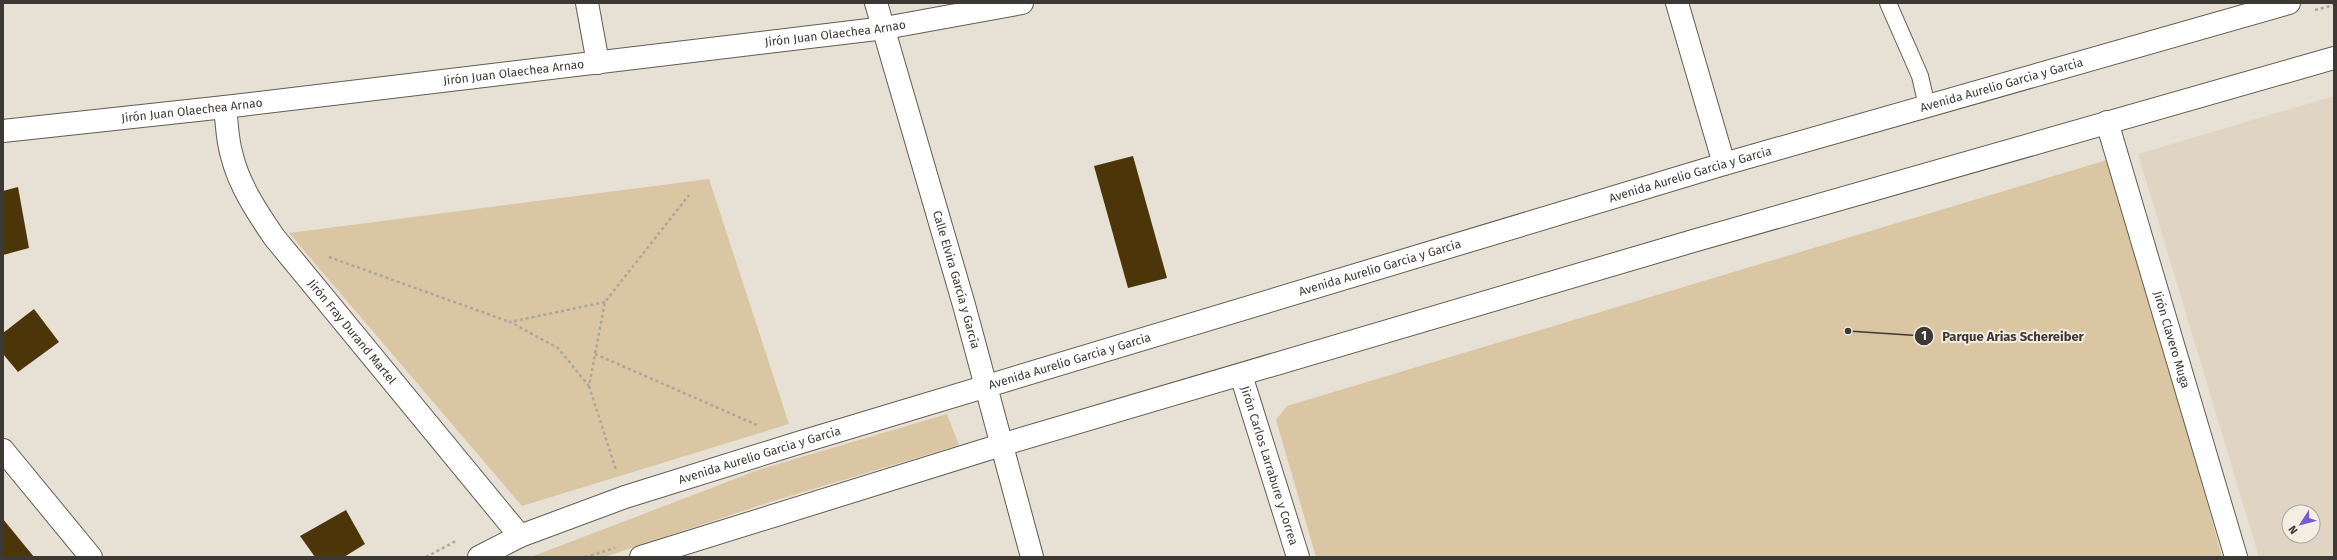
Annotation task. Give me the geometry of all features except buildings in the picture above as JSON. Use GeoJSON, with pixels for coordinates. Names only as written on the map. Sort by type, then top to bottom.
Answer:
{"type":"FeatureCollection","features":[{"type":"Feature","properties":{"kind":"main road"},"geometry":{"type":"LineString","coordinates":[[587,3],[598,63]]}},
{"type":"Feature","properties":{"kind":"main road","name":"Calle Elvira García y García"},"geometry":{"type":"LineString","coordinates":[[876,3],[885,28],[1032,557]]}},
{"type":"Feature","properties":{"kind":"main road","name":"Jirón Juan Olaechea Arnao"},"geometry":{"type":"LineString","coordinates":[[3,131],[225,107],[885,28],[1022,3]]}},
{"type":"Feature","properties":{"kind":"main road"},"geometry":{"type":"LineString","coordinates":[[1677,3],[1724,164]]}},
{"type":"Feature","properties":{"kind":"main road","name":"Avenida Aurelio Garcia y Garcia"},"geometry":{"type":"LineString","coordinates":[[479,557],[520,536],[625,497],[798,443],[1724,164],[2289,3]]}},
{"type":"Feature","properties":{"kind":"main road"},"geometry":{"type":"LineString","coordinates":[[641,557],[1001,445],[1716,234],[2334,58]]}},
{"type":"Feature","properties":{"kind":"main road","name":"Jirón Fray Durand Martel"},"geometry":{"type":"LineString","coordinates":[[225,107],[231,155],[242,183],[257,212],[274,237],[520,536]]}},
{"type":"Feature","properties":{"kind":"main road","name":"Jirón Clavero Muga"},"geometry":{"type":"LineString","coordinates":[[2107,122],[2236,557]]}},
{"type":"Feature","properties":{"kind":"main road","name":"Jirón Carlos Larrabure y Correa"},"geometry":{"type":"LineString","coordinates":[[1241,375],[1298,557]]}},
{"type":"Feature","properties":{"kind":"main road"},"geometry":{"type":"LineString","coordinates":[[3,450],[91,557]]}},
{"type":"Feature","properties":{"kind":"lane"},"geometry":{"type":"LineString","coordinates":[[1888,3],[1920,76],[1927,106]]}},
{"type":"Feature","properties":{"kind":"path"},"geometry":{"type":"LineString","coordinates":[[589,386],[605,302],[688,195]]}},
{"type":"Feature","properties":{"kind":"path"},"geometry":{"type":"LineString","coordinates":[[325,256],[510,322],[558,348],[589,386],[625,497]]}},
{"type":"Feature","properties":{"kind":"path"},"geometry":{"type":"LineString","coordinates":[[510,322],[605,302]]}},
{"type":"Feature","properties":{"kind":"path"},"geometry":{"type":"LineString","coordinates":[[595,354],[798,443]]}},
{"type":"Feature","properties":{"kind":"shaded area"},"geometry":{"type":"Polygon","coordinates":[[[2334,96],[2334,557],[2259,557],[2138,154],[2334,96]]]}},
{"type":"Feature","properties":{"kind":"shaded area"},"geometry":{"type":"Polygon","coordinates":[[[2107,160],[2138,251],[2222,557],[1316,557],[1276,420],[1287,406],[2107,160]]]}},
{"type":"Feature","properties":{"kind":"shaded area"},"geometry":{"type":"Polygon","coordinates":[[[709,179],[789,424],[522,506],[289,233],[709,179]]]}},
{"type":"Feature","properties":{"kind":"shaded area"},"geometry":{"type":"Polygon","coordinates":[[[947,414],[959,445],[770,502],[604,557],[531,557],[761,469],[947,414]]]}},
{"type":"Feature","properties":{"kind":"place","name":"Parque Arias Schereiber"},"geometry":{"type":"Point","coordinates":[1848,331]}}]}
